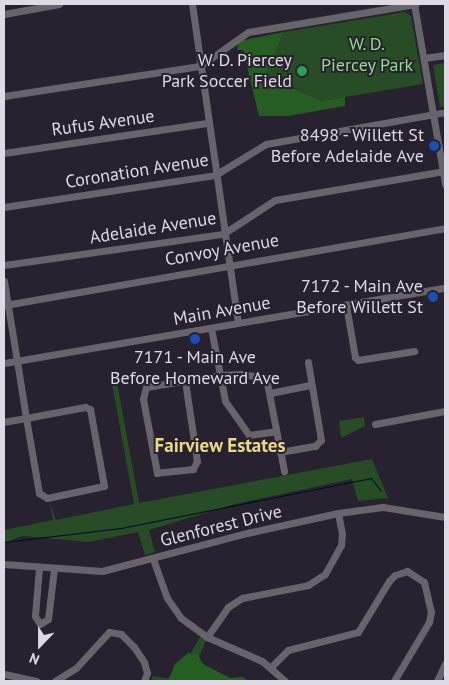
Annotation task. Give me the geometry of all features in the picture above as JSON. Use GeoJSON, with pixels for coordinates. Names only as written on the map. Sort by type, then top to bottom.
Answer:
{"type":"FeatureCollection","features":[{"type":"Feature","properties":{"kind":"street"},"geometry":{"type":"LineString","coordinates":[[4,14],[59,4]]}},
{"type":"Feature","properties":{"kind":"street"},"geometry":{"type":"LineString","coordinates":[[192,4],[207,124],[238,324]]}},
{"type":"Feature","properties":{"kind":"street"},"geometry":{"type":"LineString","coordinates":[[4,96],[200,66],[248,32],[415,4],[445,184]]}},
{"type":"Feature","properties":{"kind":"street"},"geometry":{"type":"LineString","coordinates":[[424,58],[445,55]]}},
{"type":"Feature","properties":{"kind":"street","name":"Coronation Avenue"},"geometry":{"type":"LineString","coordinates":[[4,207],[215,175],[266,144],[445,112]]}},
{"type":"Feature","properties":{"kind":"street","name":"Rufus Avenue"},"geometry":{"type":"LineString","coordinates":[[4,152],[207,124]]}},
{"type":"Feature","properties":{"kind":"street","name":"Adelaide Avenue"},"geometry":{"type":"LineString","coordinates":[[4,265],[223,234],[276,200],[444,171]]}},
{"type":"Feature","properties":{"kind":"street","name":"Convoy Avenue"},"geometry":{"type":"LineString","coordinates":[[6,305],[445,228]]}},
{"type":"Feature","properties":{"kind":"street"},"geometry":{"type":"LineString","coordinates":[[4,281],[6,305],[26,418],[42,497],[104,486],[93,415],[85,407],[26,418],[4,422]]}},
{"type":"Feature","properties":{"kind":"street","name":"Main Avenue"},"geometry":{"type":"LineString","coordinates":[[4,363],[445,288]]}},
{"type":"Feature","properties":{"kind":"street"},"geometry":{"type":"LineString","coordinates":[[346,305],[355,357],[358,360],[414,351]]}},
{"type":"Feature","properties":{"kind":"street"},"geometry":{"type":"LineString","coordinates":[[211,328],[225,401],[246,433],[276,431]]}},
{"type":"Feature","properties":{"kind":"street"},"geometry":{"type":"LineString","coordinates":[[280,452],[314,446],[321,440],[310,385],[308,362]]}},
{"type":"Feature","properties":{"kind":"street"},"geometry":{"type":"LineString","coordinates":[[185,381],[197,461],[193,469],[162,474],[155,467],[143,392],[146,387],[220,375],[264,376],[270,392],[284,471]]}},
{"type":"Feature","properties":{"kind":"street"},"geometry":{"type":"LineString","coordinates":[[270,392],[310,385]]}},
{"type":"Feature","properties":{"kind":"street"},"geometry":{"type":"LineString","coordinates":[[375,424],[445,411]]}},
{"type":"Feature","properties":{"kind":"street","name":"Glenforest Drive"},"geometry":{"type":"LineString","coordinates":[[4,564],[102,571],[247,533],[338,513],[383,506],[445,517]]}},
{"type":"Feature","properties":{"kind":"street"},"geometry":{"type":"LineString","coordinates":[[207,637],[228,607],[242,598],[319,580],[335,559],[341,545],[342,534],[338,513]]}},
{"type":"Feature","properties":{"kind":"street"},"geometry":{"type":"LineString","coordinates":[[153,559],[174,610],[207,637],[271,666],[285,681]]}},
{"type":"Feature","properties":{"kind":"street"},"geometry":{"type":"LineString","coordinates":[[39,568],[35,616],[40,624],[48,619],[54,569]]}},
{"type":"Feature","properties":{"kind":"street"},"geometry":{"type":"LineString","coordinates":[[271,666],[288,650],[358,632],[389,581],[395,575],[407,571],[424,582],[431,612],[426,628],[394,681]]}},
{"type":"Feature","properties":{"kind":"street"},"geometry":{"type":"LineString","coordinates":[[54,681],[76,668],[109,632],[121,634],[134,647],[144,662],[147,673],[144,681]]}},
{"type":"Feature","properties":{"kind":"street"},"geometry":{"type":"LineString","coordinates":[[437,681],[445,664]]}},
{"type":"Feature","properties":{"kind":"street"},"geometry":{"type":"LineString","coordinates":[[4,674],[36,681]]}},
{"type":"Feature","properties":{"kind":"green space","name":"W. D. Piercey Park"},"geometry":{"type":"Polygon","coordinates":[[[405,12],[411,16],[423,84],[322,101],[265,74],[284,32],[405,12]]]}},
{"type":"Feature","properties":{"kind":"green space"},"geometry":{"type":"Polygon","coordinates":[[[284,32],[265,75],[322,101],[345,97],[345,106],[288,116],[259,116],[243,50],[237,50],[239,41],[284,32]]]}},
{"type":"Feature","properties":{"kind":"green space"},"geometry":{"type":"Polygon","coordinates":[[[445,63],[445,106],[440,107],[433,65],[445,63]]]}},
{"type":"Feature","properties":{"kind":"green space"},"geometry":{"type":"Polygon","coordinates":[[[116,377],[139,503],[372,459],[388,498],[358,501],[352,479],[235,504],[149,530],[155,552],[145,555],[138,532],[88,542],[22,536],[4,543],[4,530],[53,520],[50,503],[56,520],[134,504],[111,378],[116,377]]]}},
{"type":"Feature","properties":{"kind":"green space"},"geometry":{"type":"Polygon","coordinates":[[[364,417],[365,426],[341,438],[339,421],[364,417]]]}},
{"type":"Feature","properties":{"kind":"green space"},"geometry":{"type":"Polygon","coordinates":[[[200,637],[206,640],[198,660],[199,681],[156,681],[151,679],[153,676],[175,680],[200,637]]]}},
{"type":"Feature","properties":{"kind":"green space"},"geometry":{"type":"Polygon","coordinates":[[[188,653],[198,655],[203,664],[230,678],[243,677],[248,681],[168,681],[175,664],[188,653]]]}},
{"type":"Feature","properties":{"kind":"waterway"},"geometry":{"type":"LineString","coordinates":[[4,542],[121,528],[371,478],[381,491]]}},
{"type":"Feature","properties":{"kind":"place","name":"W. D. Piercey Park Soccer Field"},"geometry":{"type":"Point","coordinates":[302,71]}},
{"type":"Feature","properties":{"kind":"place","name":"8498 - Willett St Before Adelaide Ave"},"geometry":{"type":"Point","coordinates":[434,146]}},
{"type":"Feature","properties":{"kind":"place","name":"7172 - Main Ave Before Willett St"},"geometry":{"type":"Point","coordinates":[433,297]}},
{"type":"Feature","properties":{"kind":"place","name":"7171 - Main Ave Before Homeward Ave"},"geometry":{"type":"Point","coordinates":[195,339]}},
{"type":"Feature","properties":{"kind":"district","name":"Fairview Estates"},"geometry":{"type":"Point","coordinates":[220,446]}}]}
